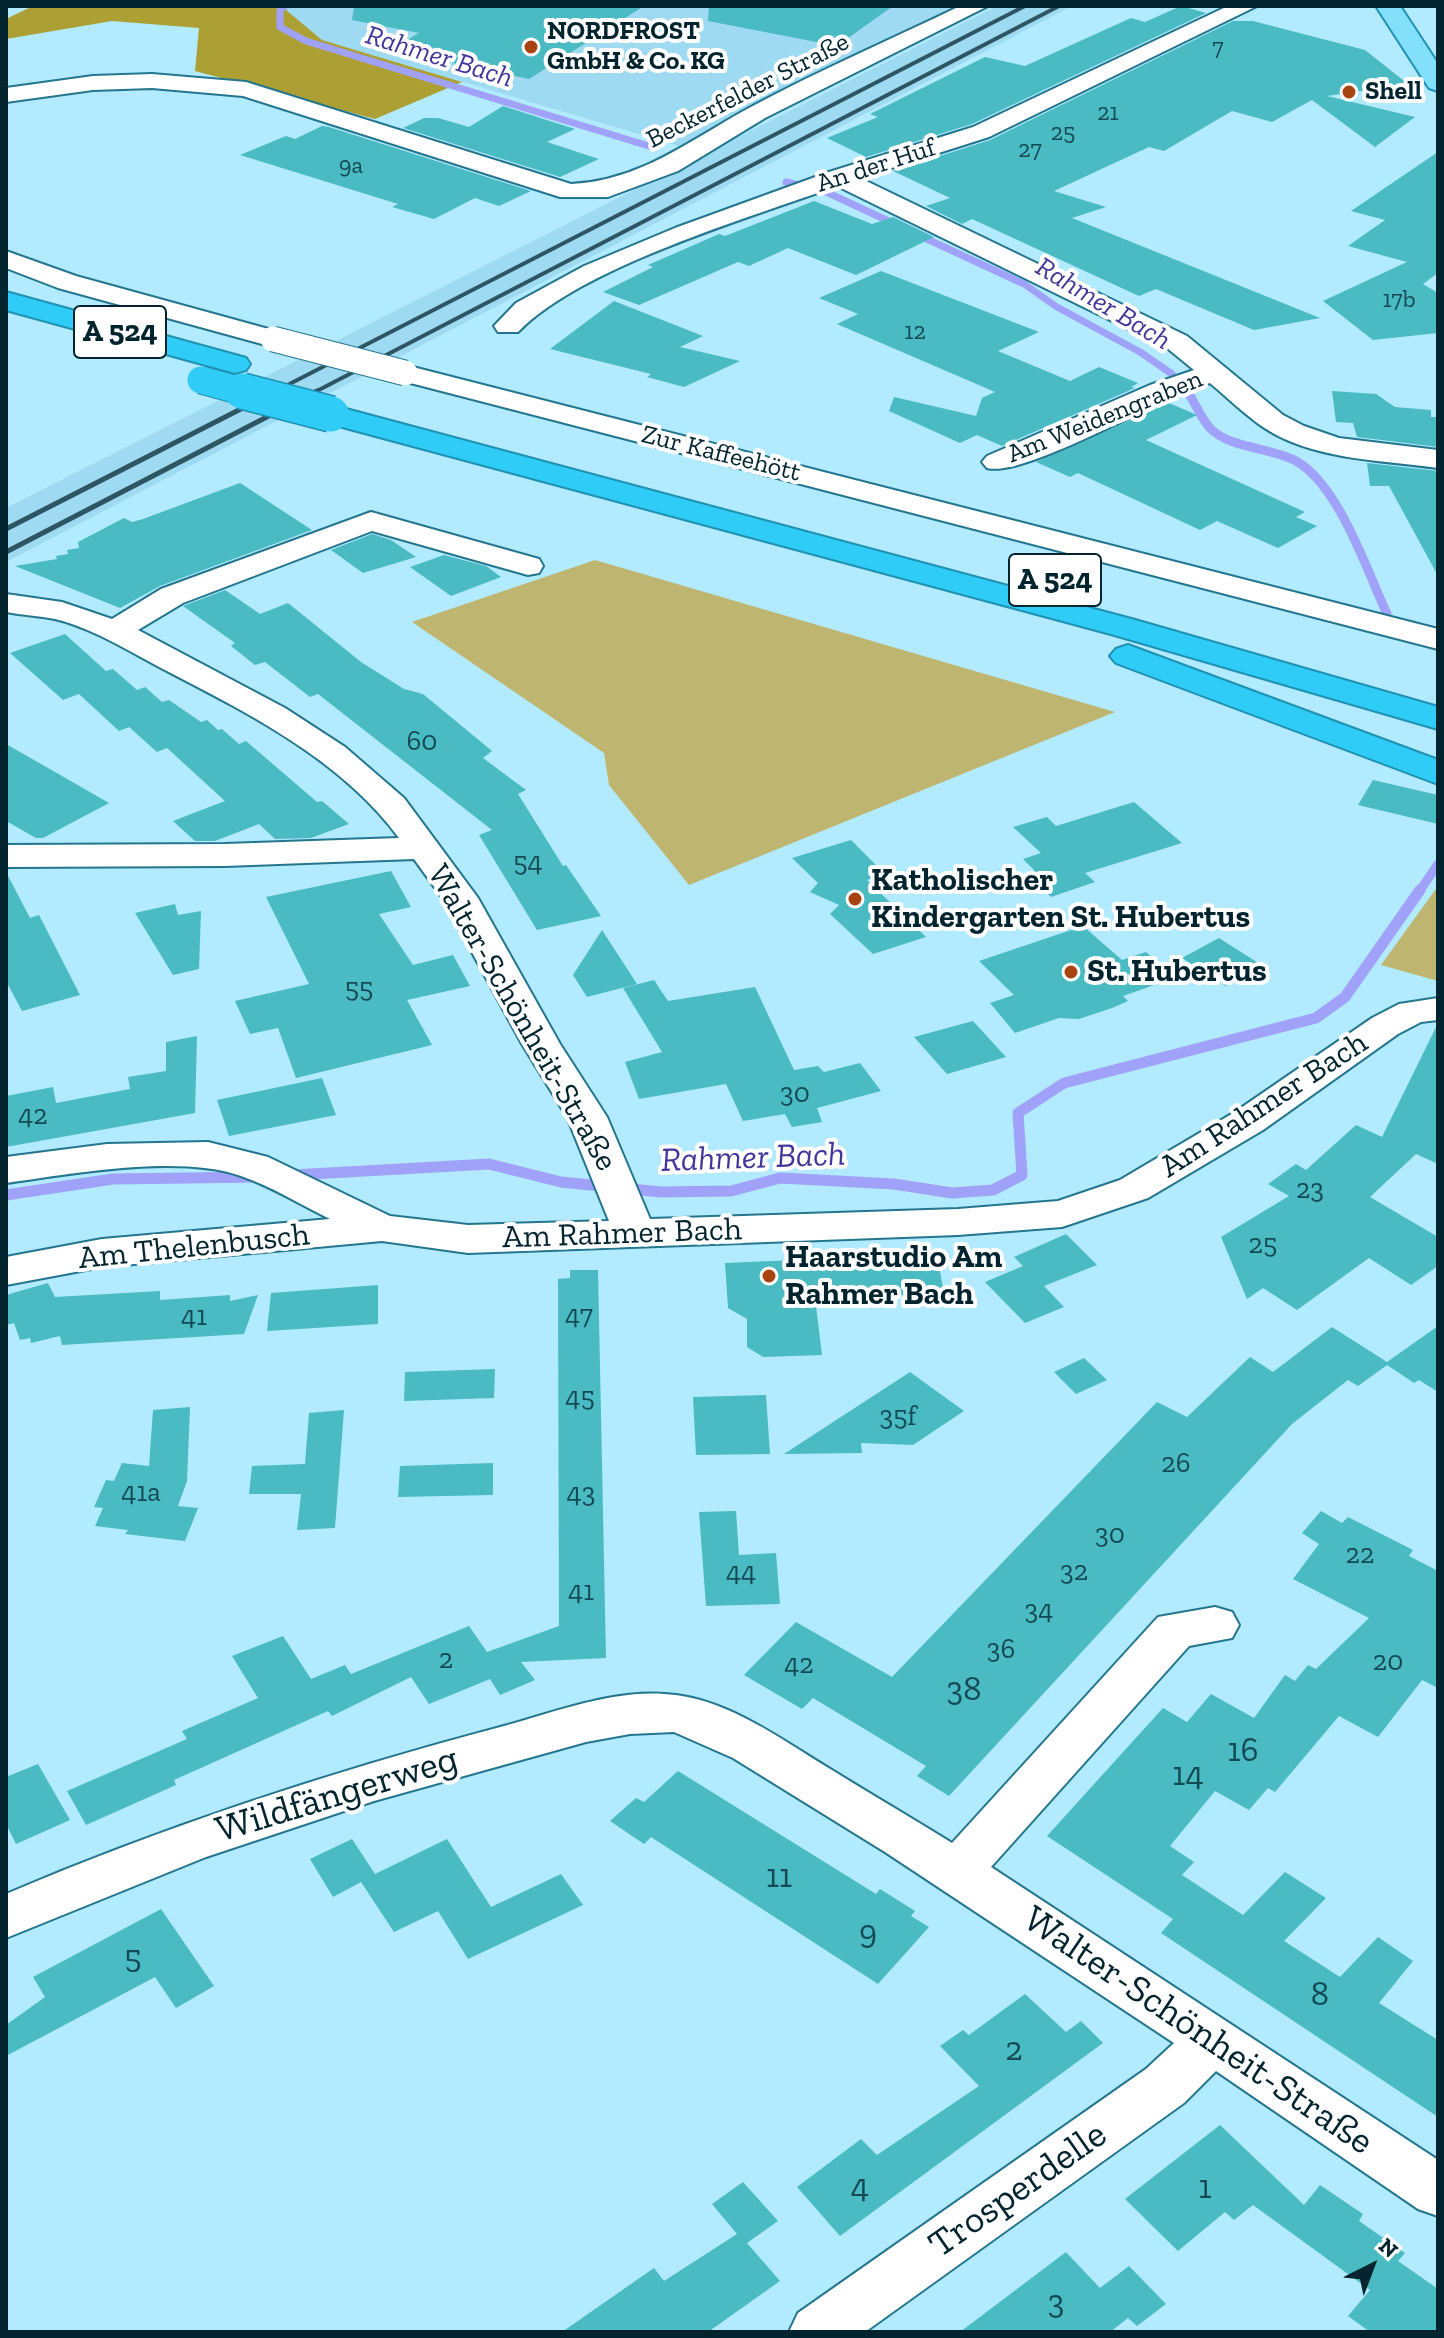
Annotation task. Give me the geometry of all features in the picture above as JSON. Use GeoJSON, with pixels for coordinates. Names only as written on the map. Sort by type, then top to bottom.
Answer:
{"type":"FeatureCollection","features":[{"type":"Feature","properties":{"kind":"highway","name":"A 524"},"geometry":{"type":"LineString","coordinates":[[6,301],[1138,602],[1438,688]]}},
{"type":"Feature","properties":{"kind":"highway","name":"A 524"},"geometry":{"type":"LineString","coordinates":[[6,327],[1123,627],[1438,718]]}},
{"type":"Feature","properties":{"kind":"highway"},"geometry":{"type":"LineString","coordinates":[[872,559],[1438,773]]}},
{"type":"Feature","properties":{"kind":"main road"},"geometry":{"type":"LineString","coordinates":[[1388,6],[1438,83]]}},
{"type":"Feature","properties":{"kind":"street","name":"Beckerfelder Straße"},"geometry":{"type":"LineString","coordinates":[[6,95],[93,83],[152,81],[235,87],[282,98],[569,192],[585,193],[608,190],[669,166],[757,113],[977,6]]}},
{"type":"Feature","properties":{"kind":"street","name":"An der Huf"},"geometry":{"type":"LineString","coordinates":[[508,326],[525,309],[593,272],[684,233],[819,184],[981,132],[1246,6]]}},
{"type":"Feature","properties":{"kind":"street","name":"Am Weidengraben"},"geometry":{"type":"LineString","coordinates":[[819,184],[1177,342],[1193,379],[1311,439],[1359,450],[1438,459]]}},
{"type":"Feature","properties":{"kind":"street","name":"Zur Kaffeehött"},"geometry":{"type":"LineString","coordinates":[[6,259],[67,282],[273,339],[1438,639]]}},
{"type":"Feature","properties":{"kind":"street","name":"Am Weidengraben"},"geometry":{"type":"LineString","coordinates":[[997,462],[1043,448],[1193,379]]}},
{"type":"Feature","properties":{"kind":"street"},"geometry":{"type":"LineString","coordinates":[[115,631],[172,596],[371,521],[528,566]]}},
{"type":"Feature","properties":{"kind":"street","name":"Walter-Schönheit-Straße"},"geometry":{"type":"LineString","coordinates":[[6,603],[62,611],[115,631],[273,715],[333,754],[392,805],[460,898],[541,1044],[587,1117],[632,1224]]}},
{"type":"Feature","properties":{"kind":"street","name":"Walter-Schönheit-Straße"},"geometry":{"type":"LineString","coordinates":[[6,856],[225,855],[423,848]]}},
{"type":"Feature","properties":{"kind":"street","name":"Am Rahmer Bach"},"geometry":{"type":"LineString","coordinates":[[6,1170],[107,1157],[208,1155],[254,1166],[382,1228],[468,1239],[632,1224],[958,1222],[1062,1214],[1134,1189],[1249,1121],[1385,1026],[1412,1012],[1438,1009]]}},
{"type":"Feature","properties":{"kind":"street","name":"Am Thelenbusch"},"geometry":{"type":"LineString","coordinates":[[6,1271],[102,1253],[382,1228]]}},
{"type":"Feature","properties":{"kind":"street"},"geometry":{"type":"LineString","coordinates":[[958,1870],[1175,1630],[1215,1625]]}},
{"type":"Feature","properties":{"kind":"street","name":"Walter-Schönheit-Straße"},"geometry":{"type":"LineString","coordinates":[[679,1713],[733,1736],[958,1870],[1438,2191]]}},
{"type":"Feature","properties":{"kind":"street","name":"Wildfängerweg"},"geometry":{"type":"LineString","coordinates":[[6,1917],[251,1818],[399,1772],[615,1715],[679,1713]]}},
{"type":"Feature","properties":{"kind":"street","name":"Trosperdelle"},"geometry":{"type":"LineString","coordinates":[[818,2332],[1165,2086],[1211,2041]]}},
{"type":"Feature","properties":{"kind":"shaded area"},"geometry":{"type":"Polygon","coordinates":[[[33,6],[289,6],[286,10],[322,40],[462,82],[375,119],[195,71],[199,28],[112,21],[6,39],[6,19],[33,6]]]}},
{"type":"Feature","properties":{"kind":"shaded area"},"geometry":{"type":"Polygon","coordinates":[[[290,6],[965,6],[682,147],[322,40],[285,10],[290,6]]]}},
{"type":"Feature","properties":{"kind":"shaded area"},"geometry":{"type":"Polygon","coordinates":[[[997,6],[1072,6],[6,562],[6,508],[997,6]]]}},
{"type":"Feature","properties":{"kind":"shaded area"},"geometry":{"type":"Polygon","coordinates":[[[595,560],[1115,712],[689,885],[609,785],[604,753],[412,622],[595,560]]]}},
{"type":"Feature","properties":{"kind":"shaded area"},"geometry":{"type":"Polygon","coordinates":[[[1438,886],[1438,981],[1381,965],[1438,886]]]}},
{"type":"Feature","properties":{"kind":"building","name":"NORDFROST GmbH & Co. KG"},"geometry":{"type":"Polygon","coordinates":[[[354,6],[644,6],[529,79],[390,50],[419,33],[352,20],[354,6]]]}},
{"type":"Feature","properties":{"kind":"building"},"geometry":{"type":"Polygon","coordinates":[[[709,6],[893,6],[837,46],[708,21],[709,6]]]}},
{"type":"Feature","properties":{"kind":"building"},"geometry":{"type":"Polygon","coordinates":[[[1181,6],[1206,13],[972,124],[866,157],[827,138],[878,117],[870,114],[985,57],[1025,66],[1131,18],[1145,22],[1181,6]]]}},
{"type":"Feature","properties":{"kind":"building"},"geometry":{"type":"Polygon","coordinates":[[[1233,21],[1253,21],[1365,50],[1408,84],[1327,96],[1415,117],[1375,147],[1312,100],[1272,122],[1232,111],[1164,151],[1149,147],[1054,191],[1106,207],[1072,218],[1320,318],[1254,330],[1156,289],[1139,296],[972,219],[962,224],[926,206],[950,198],[893,171],[990,140],[1233,21]]]}},
{"type":"Feature","properties":{"kind":"building"},"geometry":{"type":"Polygon","coordinates":[[[503,106],[575,129],[547,142],[599,159],[560,177],[403,128],[424,118],[438,118],[469,127],[503,106]]]}},
{"type":"Feature","properties":{"kind":"building"},"geometry":{"type":"Polygon","coordinates":[[[322,126],[531,191],[499,206],[475,198],[434,219],[392,207],[398,204],[240,155],[286,136],[295,139],[322,126]]]}},
{"type":"Feature","properties":{"kind":"building"},"geometry":{"type":"Polygon","coordinates":[[[1438,152],[1438,273],[1423,284],[1438,293],[1438,333],[1373,340],[1323,301],[1407,262],[1348,246],[1385,220],[1351,211],[1438,152]]]}},
{"type":"Feature","properties":{"kind":"building"},"geometry":{"type":"Polygon","coordinates":[[[814,201],[872,224],[893,217],[934,237],[856,275],[788,248],[749,266],[738,262],[639,305],[603,292],[653,267],[648,265],[719,234],[725,236],[814,201]]]}},
{"type":"Feature","properties":{"kind":"building"},"geometry":{"type":"Polygon","coordinates":[[[881,271],[1039,332],[998,351],[1070,381],[1099,367],[1138,383],[1131,387],[1135,388],[1002,446],[977,435],[960,443],[889,411],[894,397],[976,416],[982,398],[995,392],[837,324],[858,314],[819,298],[881,271]]]}},
{"type":"Feature","properties":{"kind":"building"},"geometry":{"type":"Polygon","coordinates":[[[614,301],[703,336],[680,347],[740,361],[684,387],[647,377],[651,374],[550,349],[614,301]]]}},
{"type":"Feature","properties":{"kind":"building"},"geometry":{"type":"Polygon","coordinates":[[[1332,391],[1376,394],[1395,407],[1431,410],[1431,417],[1438,417],[1438,447],[1357,437],[1353,423],[1336,422],[1332,391]]]}},
{"type":"Feature","properties":{"kind":"building"},"geometry":{"type":"Polygon","coordinates":[[[1169,403],[1197,415],[1146,440],[1305,512],[1296,517],[1317,526],[1278,548],[1217,521],[1200,530],[1078,473],[1070,477],[1036,462],[1169,403]]]}},
{"type":"Feature","properties":{"kind":"building"},"geometry":{"type":"Polygon","coordinates":[[[1367,463],[1438,471],[1438,576],[1389,486],[1370,486],[1367,463]]]}},
{"type":"Feature","properties":{"kind":"building"},"geometry":{"type":"Polygon","coordinates":[[[240,483],[312,530],[160,586],[120,608],[15,566],[57,559],[56,556],[68,554],[67,550],[79,548],[78,542],[124,518],[132,522],[143,519],[240,483]]]}},
{"type":"Feature","properties":{"kind":"building"},"geometry":{"type":"Polygon","coordinates":[[[372,534],[391,540],[416,557],[363,573],[331,550],[372,534]]]}},
{"type":"Feature","properties":{"kind":"building"},"geometry":{"type":"Polygon","coordinates":[[[444,555],[486,566],[501,577],[451,596],[410,567],[444,555]]]}},
{"type":"Feature","properties":{"kind":"building"},"geometry":{"type":"Polygon","coordinates":[[[225,590],[260,614],[288,603],[361,662],[404,689],[423,694],[492,751],[483,758],[526,790],[518,794],[563,866],[566,865],[601,916],[537,930],[479,835],[492,830],[318,694],[310,697],[265,662],[255,665],[231,646],[235,643],[183,606],[225,590]]]}},
{"type":"Feature","properties":{"kind":"building"},"geometry":{"type":"Polygon","coordinates":[[[65,634],[106,671],[113,669],[137,690],[145,687],[162,702],[169,700],[201,722],[207,720],[218,730],[222,729],[239,744],[246,741],[317,802],[322,801],[349,824],[311,838],[275,839],[259,824],[215,841],[195,841],[173,821],[225,801],[167,748],[157,752],[129,727],[119,731],[79,694],[63,700],[10,653],[65,634]]]}},
{"type":"Feature","properties":{"kind":"building"},"geometry":{"type":"Polygon","coordinates":[[[6,744],[109,803],[43,838],[36,838],[6,821],[6,744]]]}},
{"type":"Feature","properties":{"kind":"building"},"geometry":{"type":"Polygon","coordinates":[[[1373,780],[1438,795],[1438,824],[1358,805],[1373,780]]]}},
{"type":"Feature","properties":{"kind":"building"},"geometry":{"type":"Polygon","coordinates":[[[1134,802],[1182,843],[1085,873],[1095,882],[1051,897],[1026,874],[1035,871],[1023,859],[1041,853],[1013,827],[1047,817],[1056,826],[1134,802]]]}},
{"type":"Feature","properties":{"kind":"building","name":"Katholischer Kindergarten St. Hubertus"},"geometry":{"type":"Polygon","coordinates":[[[851,840],[885,874],[867,880],[926,937],[873,954],[830,914],[839,905],[810,892],[818,883],[792,858],[851,840]]]}},
{"type":"Feature","properties":{"kind":"building"},"geometry":{"type":"Polygon","coordinates":[[[391,871],[411,907],[379,914],[413,965],[453,955],[470,986],[407,1000],[432,1045],[296,1078],[278,1028],[250,1034],[235,1001],[309,984],[266,897],[391,871]]]}},
{"type":"Feature","properties":{"kind":"building"},"geometry":{"type":"Polygon","coordinates":[[[6,872],[30,918],[39,915],[80,995],[22,1011],[6,981],[6,872]]]}},
{"type":"Feature","properties":{"kind":"building"},"geometry":{"type":"Polygon","coordinates":[[[175,904],[178,915],[201,911],[199,969],[173,975],[135,913],[175,904]]]}},
{"type":"Feature","properties":{"kind":"building","name":"St. Hubertus"},"geometry":{"type":"Polygon","coordinates":[[[1083,926],[1122,960],[1146,952],[1174,978],[1123,996],[1128,1001],[1112,1008],[1079,1019],[1059,1018],[1015,1033],[990,1003],[1014,995],[979,961],[1083,926]]]}},
{"type":"Feature","properties":{"kind":"building"},"geometry":{"type":"Polygon","coordinates":[[[602,930],[637,984],[587,997],[573,975],[602,930]]]}},
{"type":"Feature","properties":{"kind":"building"},"geometry":{"type":"Polygon","coordinates":[[[1219,938],[1263,966],[1226,986],[1182,958],[1219,938]]]}},
{"type":"Feature","properties":{"kind":"building"},"geometry":{"type":"Polygon","coordinates":[[[654,980],[668,1001],[755,987],[794,1070],[818,1066],[824,1072],[860,1063],[881,1091],[817,1108],[822,1122],[792,1127],[785,1114],[743,1121],[726,1084],[639,1099],[625,1062],[662,1052],[623,988],[654,980]]]}},
{"type":"Feature","properties":{"kind":"building"},"geometry":{"type":"Polygon","coordinates":[[[973,1021],[1006,1057],[947,1074],[914,1037],[973,1021]]]}},
{"type":"Feature","properties":{"kind":"building"},"geometry":{"type":"Polygon","coordinates":[[[1438,1023],[1438,1164],[1416,1154],[1370,1197],[1438,1237],[1438,1266],[1411,1285],[1369,1258],[1297,1310],[1263,1288],[1247,1299],[1221,1237],[1289,1196],[1268,1184],[1296,1164],[1306,1170],[1356,1125],[1382,1137],[1438,1023]]]}},
{"type":"Feature","properties":{"kind":"building"},"geometry":{"type":"Polygon","coordinates":[[[197,1036],[195,1113],[6,1147],[6,1096],[53,1087],[56,1103],[130,1089],[128,1077],[166,1071],[166,1042],[197,1036]]]}},
{"type":"Feature","properties":{"kind":"building"},"geometry":{"type":"Polygon","coordinates":[[[322,1078],[336,1115],[229,1136],[217,1100],[322,1078]]]}},
{"type":"Feature","properties":{"kind":"building"},"geometry":{"type":"Polygon","coordinates":[[[1066,1234],[1097,1265],[1044,1286],[1064,1307],[1025,1323],[985,1282],[1023,1266],[1014,1257],[1066,1234]]]}},
{"type":"Feature","properties":{"kind":"building"},"geometry":{"type":"Polygon","coordinates":[[[937,1254],[944,1294],[815,1298],[822,1355],[763,1357],[747,1347],[747,1319],[728,1308],[725,1263],[937,1254]]]}},
{"type":"Feature","properties":{"kind":"building"},"geometry":{"type":"Polygon","coordinates":[[[570,1270],[598,1270],[606,1658],[521,1662],[535,1680],[500,1695],[490,1679],[429,1704],[411,1677],[332,1716],[328,1711],[174,1780],[176,1785],[86,1825],[67,1791],[187,1739],[182,1731],[258,1698],[232,1656],[283,1636],[311,1679],[345,1665],[351,1674],[469,1626],[487,1652],[559,1626],[558,1279],[570,1278],[570,1270]]]}},
{"type":"Feature","properties":{"kind":"building"},"geometry":{"type":"Polygon","coordinates":[[[48,1283],[55,1297],[160,1291],[160,1300],[230,1295],[230,1301],[258,1295],[244,1334],[62,1345],[60,1336],[31,1343],[30,1338],[20,1340],[14,1323],[6,1325],[6,1295],[48,1283]]]}},
{"type":"Feature","properties":{"kind":"building"},"geometry":{"type":"Polygon","coordinates":[[[378,1285],[378,1324],[267,1331],[271,1293],[378,1285]]]}},
{"type":"Feature","properties":{"kind":"building"},"geometry":{"type":"Polygon","coordinates":[[[1438,1326],[1438,1392],[1419,1380],[1414,1383],[1387,1365],[1358,1386],[1348,1380],[1292,1424],[949,1796],[917,1776],[926,1766],[813,1698],[802,1709],[744,1675],[796,1622],[892,1677],[1157,1402],[1187,1417],[1250,1357],[1273,1372],[1332,1327],[1387,1362],[1438,1326]]]}},
{"type":"Feature","properties":{"kind":"building"},"geometry":{"type":"Polygon","coordinates":[[[1084,1358],[1107,1380],[1076,1394],[1054,1372],[1084,1358]]]}},
{"type":"Feature","properties":{"kind":"building"},"geometry":{"type":"Polygon","coordinates":[[[495,1369],[494,1398],[404,1401],[405,1372],[495,1369]]]}},
{"type":"Feature","properties":{"kind":"building"},"geometry":{"type":"Polygon","coordinates":[[[910,1372],[964,1411],[913,1445],[861,1443],[862,1453],[784,1454],[910,1372]]]}},
{"type":"Feature","properties":{"kind":"building"},"geometry":{"type":"Polygon","coordinates":[[[766,1395],[770,1454],[696,1455],[693,1397],[766,1395]]]}},
{"type":"Feature","properties":{"kind":"building"},"geometry":{"type":"Polygon","coordinates":[[[190,1407],[187,1481],[178,1506],[198,1508],[185,1541],[125,1534],[128,1530],[95,1526],[103,1508],[94,1507],[106,1480],[114,1481],[122,1463],[149,1466],[153,1410],[190,1407]]]}},
{"type":"Feature","properties":{"kind":"building"},"geometry":{"type":"Polygon","coordinates":[[[344,1410],[335,1528],[297,1530],[301,1494],[249,1494],[252,1466],[305,1464],[309,1413],[344,1410]]]}},
{"type":"Feature","properties":{"kind":"building"},"geometry":{"type":"Polygon","coordinates":[[[493,1463],[493,1495],[398,1497],[400,1466],[493,1463]]]}},
{"type":"Feature","properties":{"kind":"building"},"geometry":{"type":"Polygon","coordinates":[[[736,1511],[739,1555],[776,1553],[780,1604],[706,1606],[699,1512],[736,1511]]]}},
{"type":"Feature","properties":{"kind":"building"},"geometry":{"type":"Polygon","coordinates":[[[1321,1511],[1342,1523],[1348,1517],[1413,1550],[1409,1556],[1438,1571],[1438,1688],[1422,1680],[1378,1737],[1339,1716],[1275,1792],[1268,1788],[1249,1810],[1215,1791],[1170,1846],[1194,1862],[1182,1875],[1243,1915],[1285,1872],[1326,1898],[1284,1941],[1340,1977],[1378,1937],[1413,1961],[1379,2003],[1438,2040],[1438,2117],[1161,1933],[1173,1919],[1047,1836],[1163,1708],[1187,1722],[1211,1694],[1254,1718],[1285,1675],[1295,1681],[1308,1665],[1316,1669],[1369,1618],[1293,1579],[1319,1544],[1302,1533],[1321,1511]]]}},
{"type":"Feature","properties":{"kind":"building"},"geometry":{"type":"Polygon","coordinates":[[[38,1764],[70,1820],[16,1844],[6,1824],[6,1777],[38,1764]]]}},
{"type":"Feature","properties":{"kind":"building"},"geometry":{"type":"Polygon","coordinates":[[[678,1771],[876,1894],[880,1889],[915,1911],[911,1916],[929,1927],[878,1984],[651,1837],[644,1844],[610,1821],[636,1798],[644,1802],[678,1771]]]}},
{"type":"Feature","properties":{"kind":"building"},"geometry":{"type":"Polygon","coordinates":[[[352,1839],[375,1874],[447,1839],[491,1907],[561,1874],[583,1905],[468,1959],[438,1911],[394,1932],[361,1882],[333,1897],[310,1859],[352,1839]]]}},
{"type":"Feature","properties":{"kind":"building"},"geometry":{"type":"Polygon","coordinates":[[[161,1909],[214,1986],[176,2008],[155,1977],[6,2056],[6,2025],[45,1997],[33,1977],[161,1909]]]}},
{"type":"Feature","properties":{"kind":"building"},"geometry":{"type":"Polygon","coordinates":[[[1025,1994],[1066,2032],[1081,2021],[1103,2043],[840,2236],[797,2187],[861,2139],[877,2155],[979,2086],[940,2046],[963,2030],[969,2035],[1025,1994]]]}},
{"type":"Feature","properties":{"kind":"building"},"geometry":{"type":"Polygon","coordinates":[[[1220,2125],[1304,2205],[1320,2185],[1363,2214],[1359,2221],[1405,2253],[1398,2261],[1438,2289],[1438,2332],[1370,2332],[1348,2316],[1370,2290],[1253,2205],[1234,2220],[1225,2212],[1178,2251],[1125,2199],[1220,2125]]]}},
{"type":"Feature","properties":{"kind":"building"},"geometry":{"type":"Polygon","coordinates":[[[743,2182],[778,2221],[747,2243],[780,2281],[708,2332],[562,2332],[654,2268],[664,2281],[737,2234],[712,2204],[743,2182]]]}},
{"type":"Feature","properties":{"kind":"building"},"geometry":{"type":"Polygon","coordinates":[[[1066,2252],[1100,2288],[1129,2266],[1166,2304],[1137,2326],[1128,2318],[1110,2332],[960,2332],[1066,2252]]]}},
{"type":"Feature","properties":{"kind":"waterway","name":"Rahmer Bach"},"geometry":{"type":"LineString","coordinates":[[285,6],[280,10],[280,27],[306,41],[652,147]]}},
{"type":"Feature","properties":{"kind":"waterway","name":"Rahmer Bach"},"geometry":{"type":"LineString","coordinates":[[786,182],[824,191],[897,225]]}},
{"type":"Feature","properties":{"kind":"waterway","name":"Rahmer Bach"},"geometry":{"type":"LineString","coordinates":[[916,234],[1024,284],[1057,307],[1140,352],[1172,374],[1188,393]]}},
{"type":"Feature","properties":{"kind":"waterway","name":"Rahmer Bach"},"geometry":{"type":"LineString","coordinates":[[1187,391],[1206,424],[1218,435],[1239,444],[1286,456],[1311,473],[1326,489],[1350,530],[1387,614]]}},
{"type":"Feature","properties":{"kind":"waterway","name":"Rahmer Bach"},"geometry":{"type":"LineString","coordinates":[[1419,892],[1438,864]]}},
{"type":"Feature","properties":{"kind":"waterway","name":"Rahmer Bach"},"geometry":{"type":"LineString","coordinates":[[293,1175],[489,1164],[561,1182],[661,1192],[731,1191],[780,1178],[894,1184],[952,1193],[993,1190],[1022,1175],[1018,1113],[1064,1083],[1316,1018],[1345,997],[1420,890]]}},
{"type":"Feature","properties":{"kind":"waterway","name":"Rahmer Bach"},"geometry":{"type":"LineString","coordinates":[[6,1195],[113,1179],[260,1177]]}},
{"type":"Feature","properties":{"kind":"railway"},"geometry":{"type":"LineString","coordinates":[[272,393],[1025,6]]}},
{"type":"Feature","properties":{"kind":"railway"},"geometry":{"type":"LineString","coordinates":[[313,393],[1059,6]]}},
{"type":"Feature","properties":{"kind":"railway"},"geometry":{"type":"LineString","coordinates":[[6,529],[276,391]]}},
{"type":"Feature","properties":{"kind":"railway"},"geometry":{"type":"LineString","coordinates":[[6,552],[317,391]]}},
{"type":"Feature","properties":{"kind":"place","name":"NORDFROST GmbH & Co. KG"},"geometry":{"type":"Point","coordinates":[531,47]}},
{"type":"Feature","properties":{"kind":"place","name":"Shell"},"geometry":{"type":"Point","coordinates":[1349,92]}},
{"type":"Feature","properties":{"kind":"place","name":"Katholischer Kindergarten St. Hubertus"},"geometry":{"type":"Point","coordinates":[855,899]}},
{"type":"Feature","properties":{"kind":"place","name":"St. Hubertus"},"geometry":{"type":"Point","coordinates":[1071,972]}},
{"type":"Feature","properties":{"kind":"place","name":"Haarstudio Am Rahmer Bach"},"geometry":{"type":"Point","coordinates":[769,1276]}}]}
